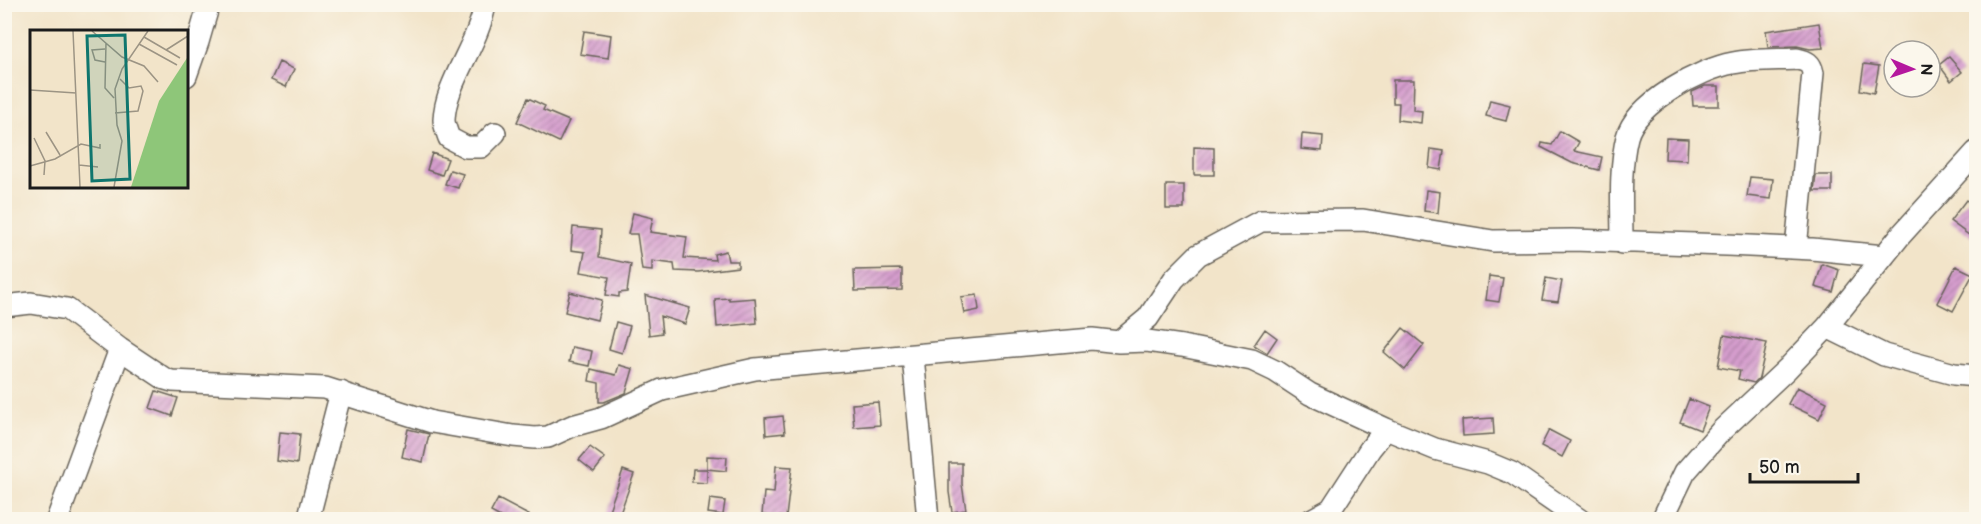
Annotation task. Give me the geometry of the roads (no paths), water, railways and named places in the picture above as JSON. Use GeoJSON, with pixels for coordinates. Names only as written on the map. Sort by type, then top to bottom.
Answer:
{"type":"FeatureCollection","features":[{"type":"Feature","properties":{"kind":"street"},"geometry":{"type":"LineString","coordinates":[[188,70],[209,4]]}},
{"type":"Feature","properties":{"kind":"street"},"geometry":{"type":"LineString","coordinates":[[484,4],[480,26],[450,94],[444,121],[449,138],[466,147],[481,147],[495,133]]}},
{"type":"Feature","properties":{"kind":"street"},"geometry":{"type":"LineString","coordinates":[[1622,243],[1622,184],[1627,135],[1653,101],[1701,72],[1734,62],[1797,59],[1807,61],[1812,66],[1813,73],[1796,248]]}},
{"type":"Feature","properties":{"kind":"street"},"geometry":{"type":"LineString","coordinates":[[1662,519],[1685,472],[1721,431],[1787,369],[1827,327],[1884,256],[1977,152]]}},
{"type":"Feature","properties":{"kind":"street"},"geometry":{"type":"LineString","coordinates":[[1119,342],[1148,318],[1174,279],[1198,255],[1262,221],[1363,220],[1493,241],[1572,240],[1796,248],[1884,256]]}},
{"type":"Feature","properties":{"kind":"street"},"geometry":{"type":"LineString","coordinates":[[4,306],[31,303],[67,309],[120,349],[165,379],[172,381],[325,388],[432,422],[535,438],[548,437],[572,426],[601,418],[662,390],[755,369],[1092,339],[1119,342],[1147,341],[1252,360],[1275,370],[1310,394],[1386,429],[1435,449],[1488,463],[1512,473],[1580,519]]}},
{"type":"Feature","properties":{"kind":"street"},"geometry":{"type":"LineString","coordinates":[[1827,327],[1884,356],[1954,374],[1977,376]]}},
{"type":"Feature","properties":{"kind":"street"},"geometry":{"type":"LineString","coordinates":[[57,519],[120,349]]}},
{"type":"Feature","properties":{"kind":"street"},"geometry":{"type":"LineString","coordinates":[[913,356],[928,519]]}},
{"type":"Feature","properties":{"kind":"street"},"geometry":{"type":"LineString","coordinates":[[308,519],[341,392]]}},
{"type":"Feature","properties":{"kind":"street"},"geometry":{"type":"LineString","coordinates":[[1311,519],[1331,509],[1370,449],[1386,429]]}}]}
